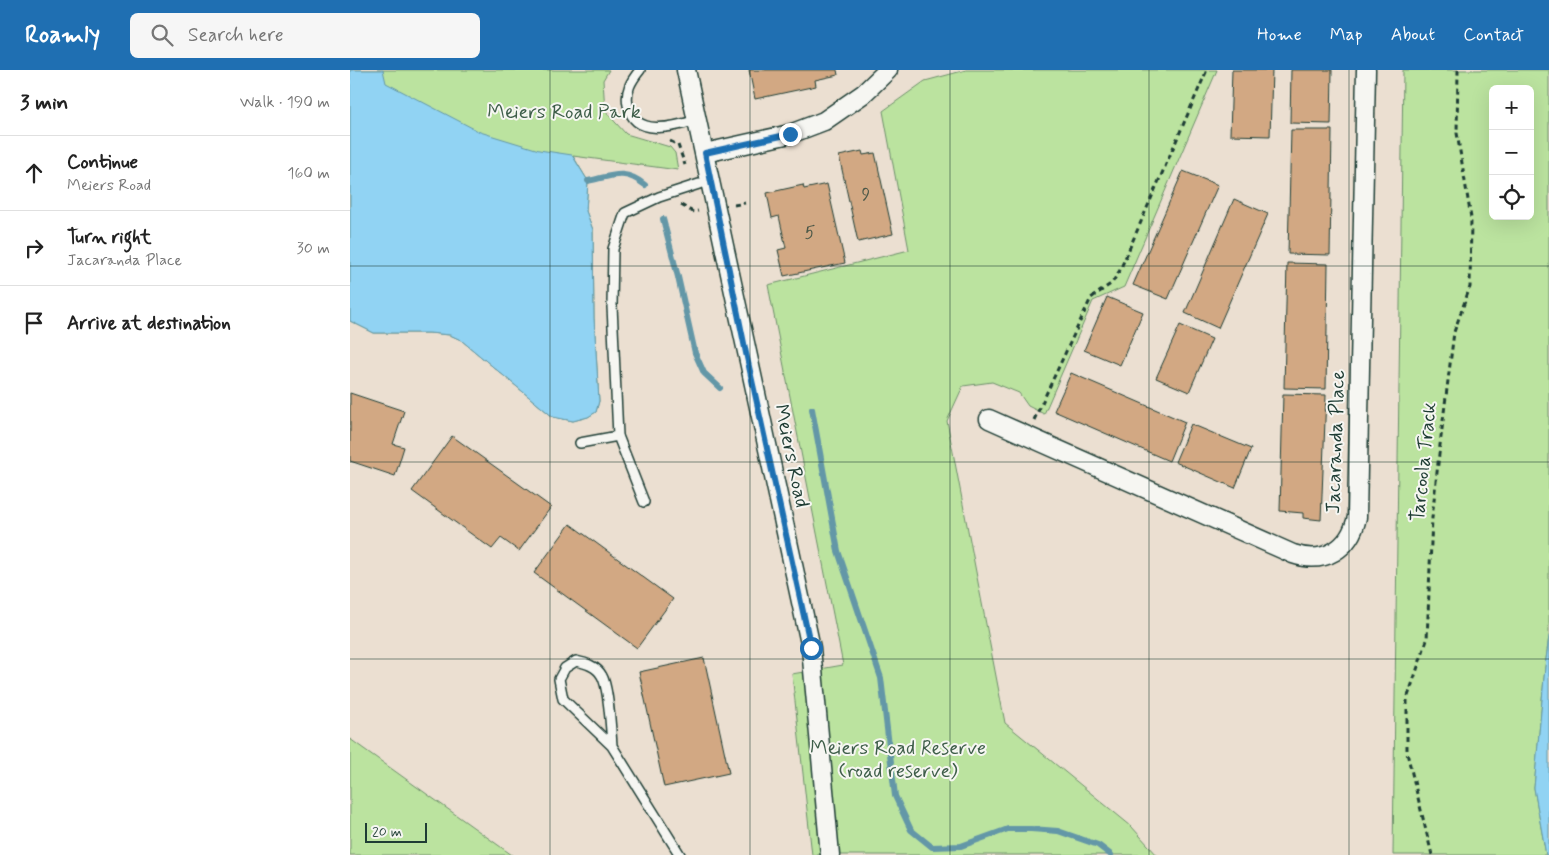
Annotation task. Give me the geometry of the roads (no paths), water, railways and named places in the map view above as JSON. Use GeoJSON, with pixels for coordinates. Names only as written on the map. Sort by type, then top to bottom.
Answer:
{"type":"FeatureCollection","features":[{"type":"Feature","properties":{"kind":"street","name":"Meiers Road"},"geometry":{"type":"LineString","coordinates":[[686,70],[811,648],[830,855]]}},
{"type":"Feature","properties":{"kind":"street"},"geometry":{"type":"LineString","coordinates":[[705,153],[790,134],[824,121],[863,94],[888,70]]}},
{"type":"Feature","properties":{"kind":"street","name":"Jacaranda Place"},"geometry":{"type":"LineString","coordinates":[[989,419],[1293,554],[1305,558],[1320,557],[1331,554],[1342,546],[1354,527],[1356,517],[1366,70]]}},
{"type":"Feature","properties":{"kind":"lane"},"geometry":{"type":"LineString","coordinates":[[640,70],[630,81],[626,96],[630,114],[638,122],[653,127],[671,128],[697,120]]}},
{"type":"Feature","properties":{"kind":"lane"},"geometry":{"type":"LineString","coordinates":[[644,502],[618,436],[612,306],[614,249],[625,213],[659,197],[695,184]]}},
{"type":"Feature","properties":{"kind":"lane"},"geometry":{"type":"LineString","coordinates":[[580,443],[618,436]]}},
{"type":"Feature","properties":{"kind":"lane"},"geometry":{"type":"LineString","coordinates":[[612,746],[607,697],[602,675],[592,666],[576,661],[565,668],[559,679],[563,699],[612,746],[680,855]]}},
{"type":"Feature","properties":{"kind":"water"},"geometry":{"type":"Polygon","coordinates":[[[350,70],[383,70],[386,83],[480,132],[539,150],[572,155],[588,181],[586,211],[593,230],[594,318],[599,401],[596,412],[588,417],[573,421],[553,417],[461,340],[450,335],[374,333],[350,321],[350,70]]]}},
{"type":"Feature","properties":{"kind":"water"},"geometry":{"type":"Polygon","coordinates":[[[1549,636],[1549,855],[1546,855],[1534,788],[1549,636]]]}},
{"type":"Feature","properties":{"kind":"waterway"},"geometry":{"type":"LineString","coordinates":[[588,181],[624,175],[631,176],[645,185]]}},
{"type":"Feature","properties":{"kind":"waterway"},"geometry":{"type":"LineString","coordinates":[[663,219],[695,353],[704,373],[720,388]]}},
{"type":"Feature","properties":{"kind":"waterway"},"geometry":{"type":"LineString","coordinates":[[812,409],[838,551],[881,678],[895,796],[911,830],[932,847],[961,846],[1008,829],[1058,831],[1098,845],[1111,855]]}},
{"type":"Feature","properties":{"kind":"park label","name":"Meiers Road Park"},"geometry":{"type":"Point","coordinates":[564,112]}},
{"type":"Feature","properties":{"kind":"park label","name":"Meiers Road Reserve (road reserve)"},"geometry":{"type":"Point","coordinates":[898,760]}}]}
